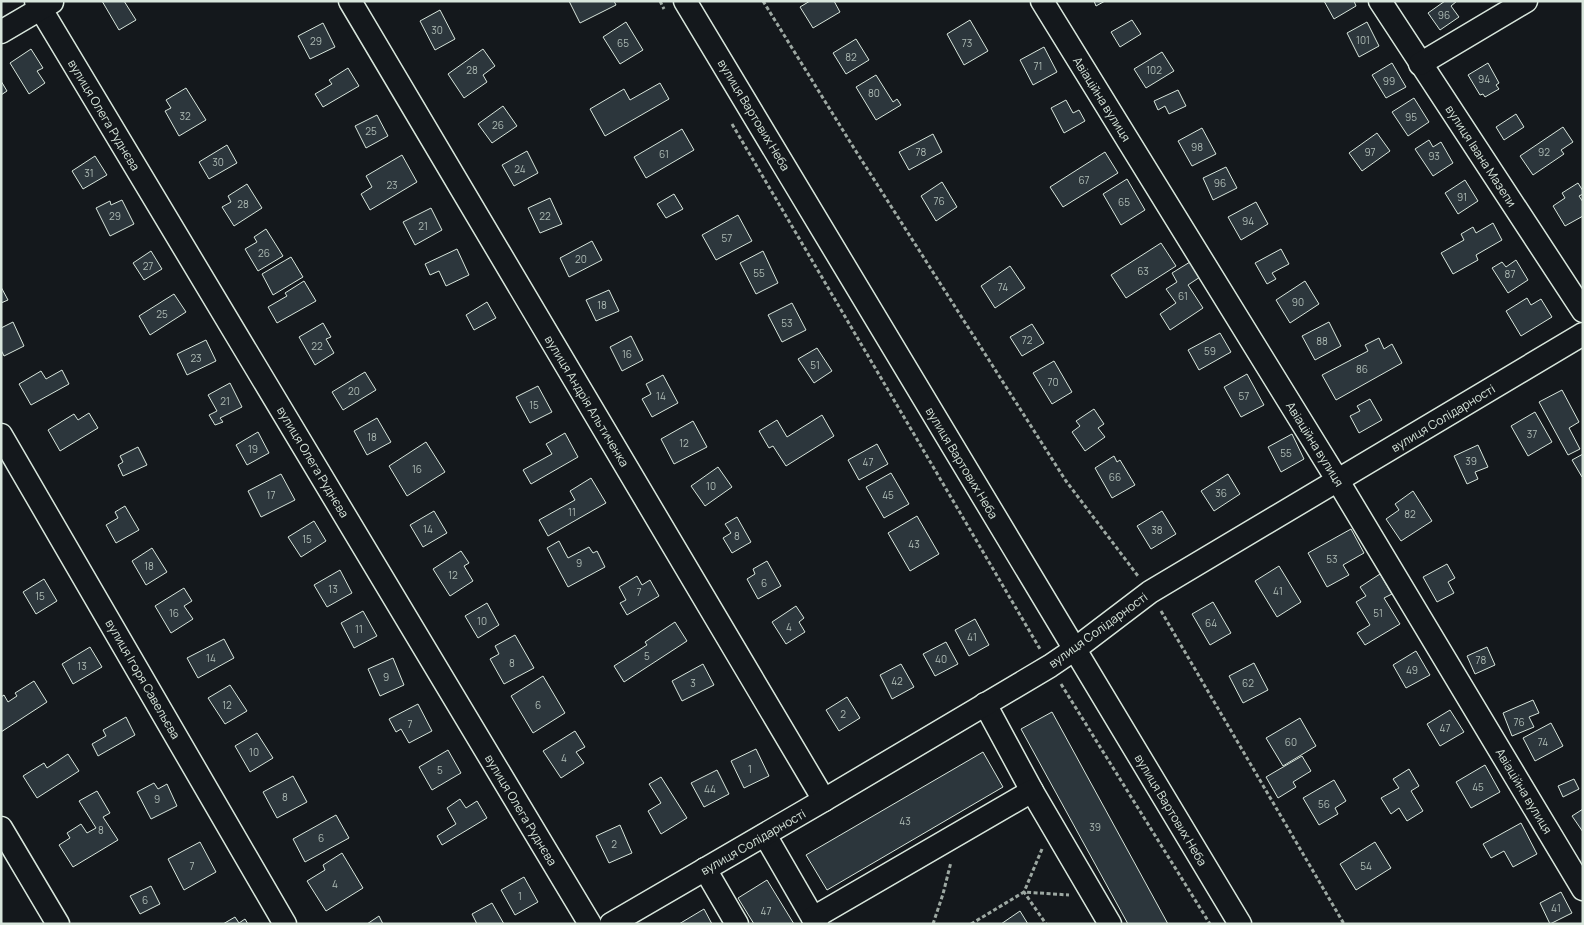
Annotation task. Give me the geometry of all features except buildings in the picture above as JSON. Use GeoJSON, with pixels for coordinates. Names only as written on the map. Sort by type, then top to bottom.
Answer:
{"type":"FeatureCollection","features":[{"type":"Feature","properties":{"kind":"street","name":"вулиця Андрія Альтиченка"},"geometry":{"type":"LineString","coordinates":[[350,1],[824,800]]}},
{"type":"Feature","properties":{"kind":"street","name":"вулиця Вартових Неба"},"geometry":{"type":"LineString","coordinates":[[685,1],[1240,924]]}},
{"type":"Feature","properties":{"kind":"street","name":"Авіаційна вулиця"},"geometry":{"type":"LineString","coordinates":[[1042,1],[1338,481],[1583,889]]}},
{"type":"Feature","properties":{"kind":"street","name":"вулиця Івана Мазепи"},"geometry":{"type":"LineString","coordinates":[[1380,1],[1583,311]]}},
{"type":"Feature","properties":{"kind":"street"},"geometry":{"type":"LineString","coordinates":[[1420,64],[1526,1]]}},
{"type":"Feature","properties":{"kind":"street"},"geometry":{"type":"LineString","coordinates":[[1,32],[43,4]]}},
{"type":"Feature","properties":{"kind":"street","name":"вулиця Олега Руднєва"},"geometry":{"type":"LineString","coordinates":[[43,4],[590,924]]}},
{"type":"Feature","properties":{"kind":"street","name":"вулиця Солідарності"},"geometry":{"type":"LineString","coordinates":[[611,924],[1050,666],[1150,592],[1583,334]]}},
{"type":"Feature","properties":{"kind":"street","name":"вулиця Ігоря Савельєва"},"geometry":{"type":"LineString","coordinates":[[1,435],[285,924]]}},
{"type":"Feature","properties":{"kind":"street"},"geometry":{"type":"LineString","coordinates":[[985,704],[1032,791],[1110,924]]}},
{"type":"Feature","properties":{"kind":"street"},"geometry":{"type":"LineString","coordinates":[[765,835],[815,921],[1032,791]]}},
{"type":"Feature","properties":{"kind":"street"},"geometry":{"type":"LineString","coordinates":[[1,828],[58,924]]}},
{"type":"Feature","properties":{"kind":"street"},"geometry":{"type":"LineString","coordinates":[[705,870],[737,924]]}},
{"type":"Feature","properties":{"kind":"path"},"geometry":{"type":"LineString","coordinates":[[660,1],[665,10]]}},
{"type":"Feature","properties":{"kind":"path"},"geometry":{"type":"LineString","coordinates":[[763,1],[852,145],[1066,480],[1150,592],[1344,924]]}},
{"type":"Feature","properties":{"kind":"path"},"geometry":{"type":"LineString","coordinates":[[730,120],[1050,666],[1210,924]]}},
{"type":"Feature","properties":{"kind":"path"},"geometry":{"type":"LineString","coordinates":[[1024,892],[1041,853],[1048,817]]}},
{"type":"Feature","properties":{"kind":"path"},"geometry":{"type":"LineString","coordinates":[[933,924],[943,894],[957,835]]}},
{"type":"Feature","properties":{"kind":"path"},"geometry":{"type":"LineString","coordinates":[[1024,892],[1046,924]]}},
{"type":"Feature","properties":{"kind":"path"},"geometry":{"type":"LineString","coordinates":[[971,924],[1024,892],[1064,894],[1098,903]]}}]}
